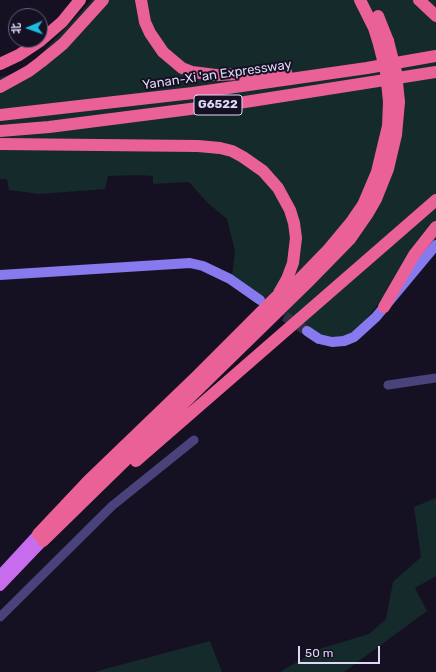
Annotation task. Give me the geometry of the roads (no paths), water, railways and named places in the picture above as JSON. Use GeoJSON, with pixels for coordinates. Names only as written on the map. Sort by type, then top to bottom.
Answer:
{"type":"FeatureCollection","features":[{"type":"Feature","properties":{"kind":"highway"},"geometry":{"type":"LineString","coordinates":[[0,64],[19,55],[40,40],[62,22],[80,0]]}},
{"type":"Feature","properties":{"kind":"highway"},"geometry":{"type":"LineString","coordinates":[[0,87],[29,72],[41,62],[78,29],[103,0]]}},
{"type":"Feature","properties":{"kind":"highway"},"geometry":{"type":"LineString","coordinates":[[141,0],[145,22],[156,43],[172,60],[182,68],[192,72],[216,76],[367,68]]}},
{"type":"Feature","properties":{"kind":"highway"},"geometry":{"type":"LineString","coordinates":[[360,0],[374,28],[384,43]]}},
{"type":"Feature","properties":{"kind":"highway"},"geometry":{"type":"LineString","coordinates":[[40,538],[307,283],[350,239],[376,200],[388,168],[396,135],[394,102],[386,72],[381,24],[369,0]]}},
{"type":"Feature","properties":{"kind":"highway"},"geometry":{"type":"LineString","coordinates":[[419,0],[436,16]]}},
{"type":"Feature","properties":{"kind":"highway","name":"Yanan-Xi 'an Expressway"},"geometry":{"type":"LineString","coordinates":[[0,115],[193,93],[367,68],[436,56]]}},
{"type":"Feature","properties":{"kind":"highway","name":"G6522"},"geometry":{"type":"LineString","coordinates":[[0,131],[49,127],[245,102],[436,72]]}},
{"type":"Feature","properties":{"kind":"highway"},"geometry":{"type":"LineString","coordinates":[[40,538],[88,481],[276,297],[293,286],[327,251],[352,222],[363,205],[377,172],[394,102]]}},
{"type":"Feature","properties":{"kind":"highway"},"geometry":{"type":"LineString","coordinates":[[0,144],[198,146],[220,148],[232,151],[243,157],[263,171],[278,188],[290,210],[294,223],[296,244],[293,263],[287,279],[276,297]]}},
{"type":"Feature","properties":{"kind":"highway"},"geometry":{"type":"LineString","coordinates":[[40,538],[436,200]]}},
{"type":"Feature","properties":{"kind":"highway"},"geometry":{"type":"LineString","coordinates":[[384,307],[414,255],[436,227]]}},
{"type":"Feature","properties":{"kind":"main road"},"geometry":{"type":"LineString","coordinates":[[307,332],[319,339],[332,342],[350,340],[368,326],[436,245]]}},
{"type":"Feature","properties":{"kind":"main road"},"geometry":{"type":"LineString","coordinates":[[0,274],[190,263],[203,266],[230,279],[260,300]]}},
{"type":"Feature","properties":{"kind":"main road"},"geometry":{"type":"LineString","coordinates":[[0,575],[40,538]]}},
{"type":"Feature","properties":{"kind":"main road"},"geometry":{"type":"LineString","coordinates":[[0,586],[40,538]]}},
{"type":"Feature","properties":{"kind":"street"},"geometry":{"type":"LineString","coordinates":[[388,385],[436,378]]}},
{"type":"Feature","properties":{"kind":"street"},"geometry":{"type":"LineString","coordinates":[[0,616],[112,506],[194,440]]}},
{"type":"Feature","properties":{"kind":"tunnel"},"geometry":{"type":"LineString","coordinates":[[272,308],[307,331]]}}]}
